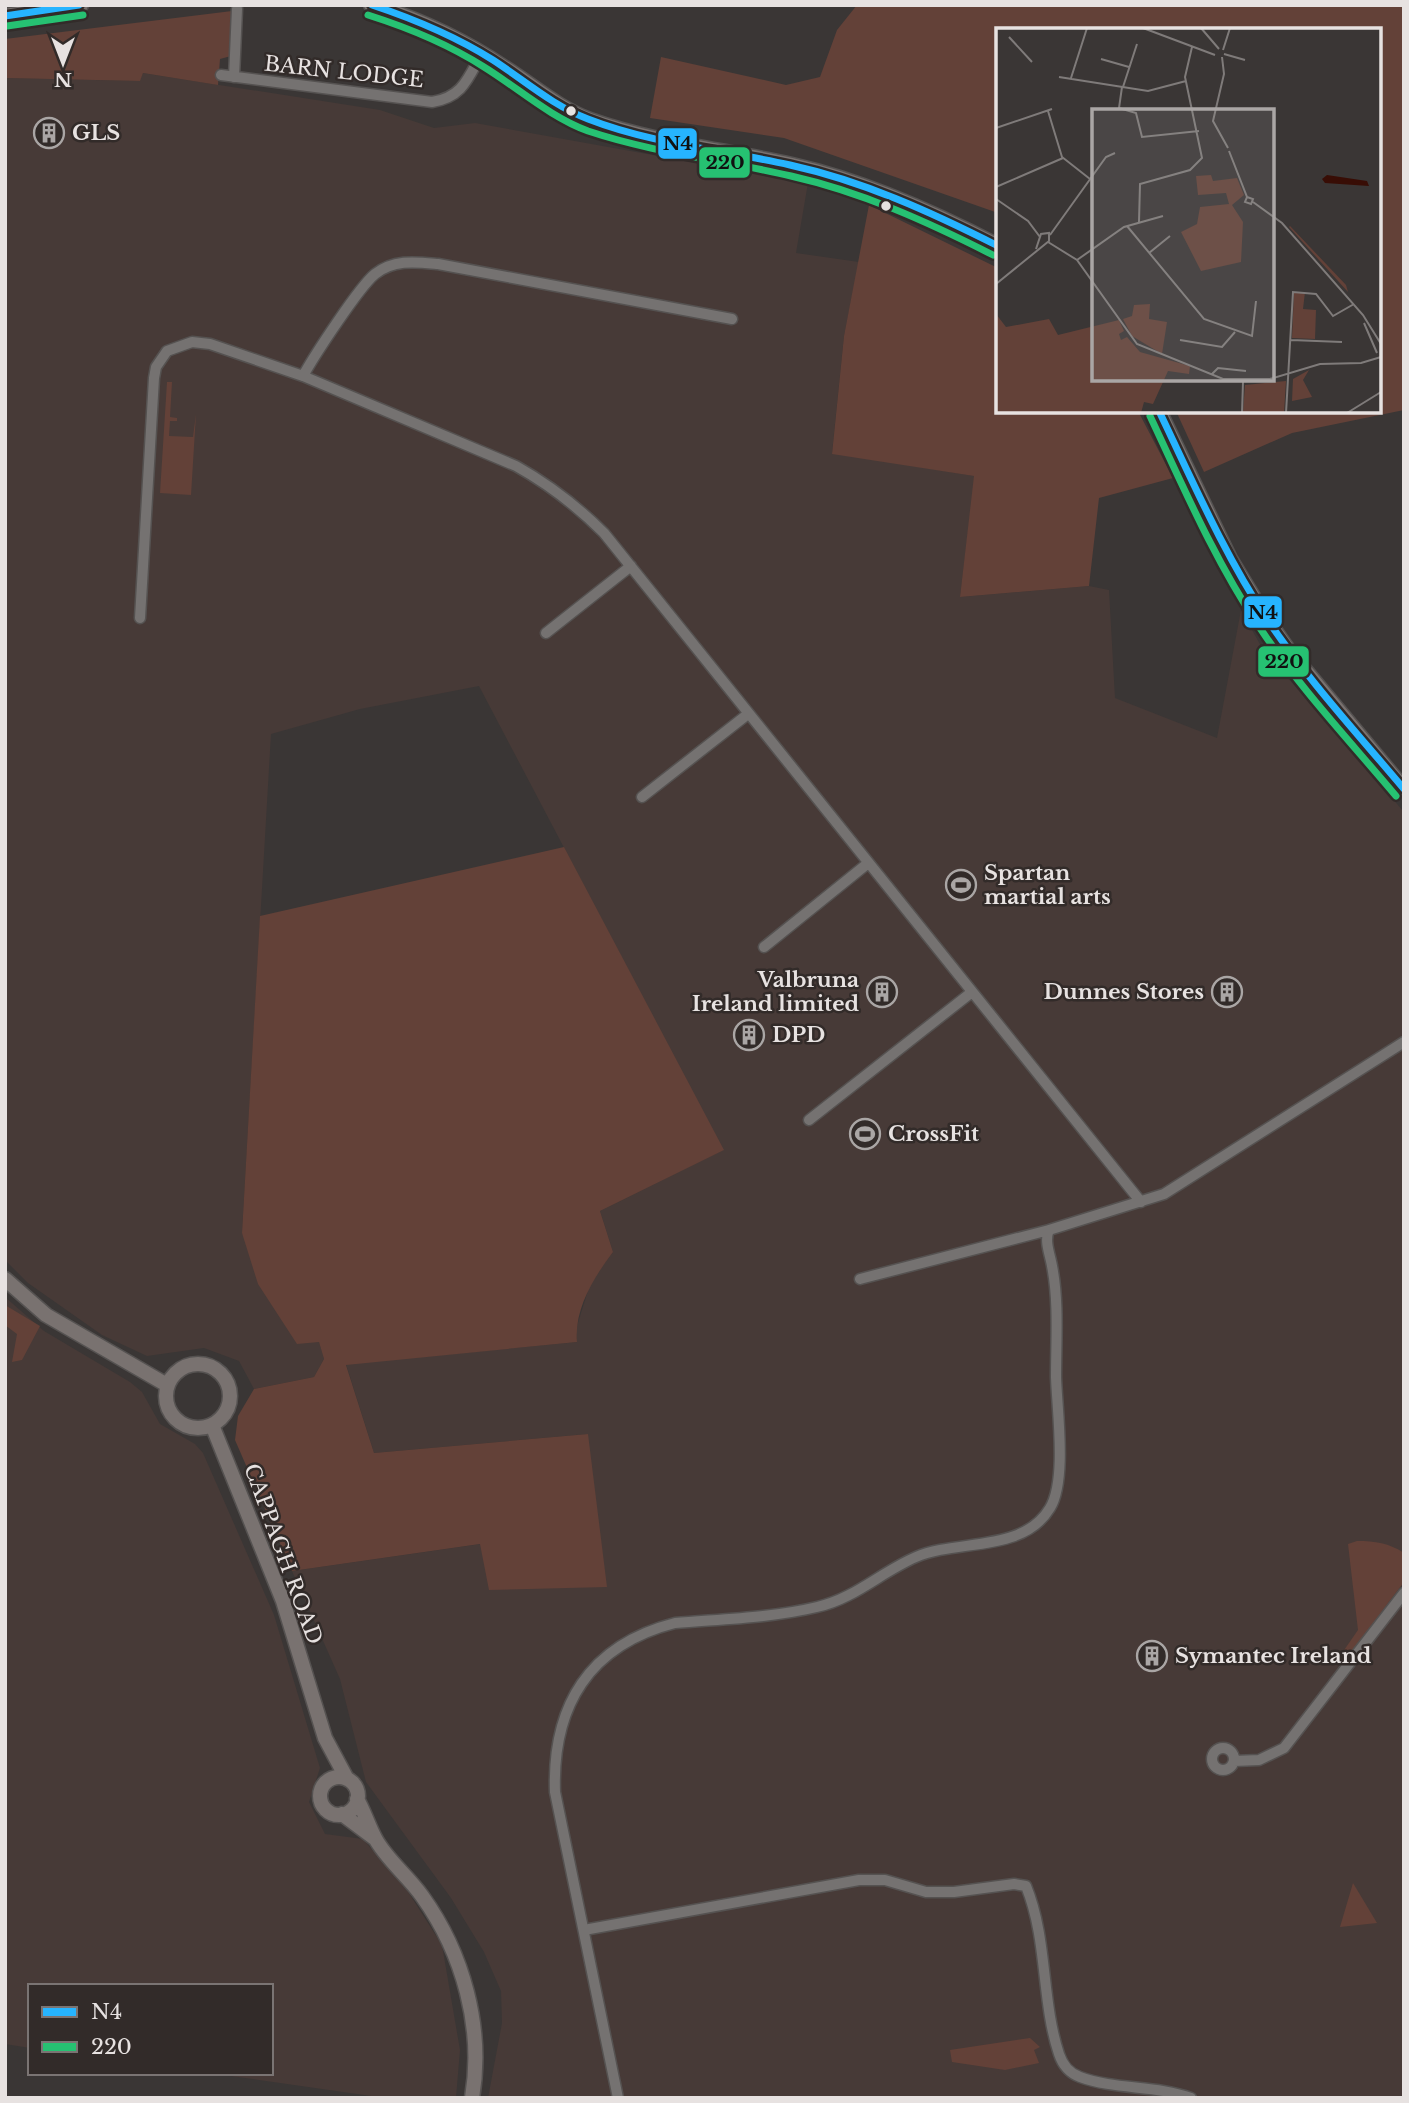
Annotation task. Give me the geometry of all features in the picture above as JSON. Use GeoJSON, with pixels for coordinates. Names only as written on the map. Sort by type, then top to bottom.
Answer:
{"type":"FeatureCollection","features":[{"type":"Feature","properties":{"kind":"street"},"geometry":{"type":"LineString","coordinates":[[5,16],[80,5]]}},
{"type":"Feature","properties":{"kind":"street"},"geometry":{"type":"LineString","coordinates":[[371,5],[413,19],[482,53],[587,119],[638,134],[792,165],[847,180],[956,225],[996,245]]}},
{"type":"Feature","properties":{"kind":"street"},"geometry":{"type":"LineString","coordinates":[[234,77],[237,9]]}},
{"type":"Feature","properties":{"kind":"street","name":"BARN LODGE"},"geometry":{"type":"LineString","coordinates":[[220,75],[432,102],[449,99],[458,93],[482,53]]}},
{"type":"Feature","properties":{"kind":"street"},"geometry":{"type":"LineString","coordinates":[[303,376],[313,356],[375,274],[404,261],[438,264],[732,319]]}},
{"type":"Feature","properties":{"kind":"street"},"geometry":{"type":"LineString","coordinates":[[140,618],[154,378],[161,358],[167,351],[184,344],[210,344],[303,376],[516,466],[542,481],[584,513],[631,566],[867,864],[1141,1202]]}},
{"type":"Feature","properties":{"kind":"street"},"geometry":{"type":"LineString","coordinates":[[1160,413],[1230,559],[1266,618],[1289,651],[1404,789]]}},
{"type":"Feature","properties":{"kind":"street"},"geometry":{"type":"LineString","coordinates":[[545,633],[631,566]]}},
{"type":"Feature","properties":{"kind":"street"},"geometry":{"type":"LineString","coordinates":[[642,797],[748,714]]}},
{"type":"Feature","properties":{"kind":"street"},"geometry":{"type":"LineString","coordinates":[[764,947],[867,864]]}},
{"type":"Feature","properties":{"kind":"street"},"geometry":{"type":"LineString","coordinates":[[809,1120],[972,992]]}},
{"type":"Feature","properties":{"kind":"street"},"geometry":{"type":"LineString","coordinates":[[860,1279],[1049,1230],[1164,1194],[1404,1042]]}},
{"type":"Feature","properties":{"kind":"street"},"geometry":{"type":"LineString","coordinates":[[618,2098],[555,1792],[555,1747],[577,1688],[609,1653],[654,1629],[675,1623],[815,1608],[843,1600],[879,1575],[917,1557],[947,1547],[1020,1534],[1042,1520],[1052,1506],[1058,1473],[1055,1290],[1046,1241],[1049,1230]]}},
{"type":"Feature","properties":{"kind":"street"},"geometry":{"type":"LineString","coordinates":[[5,1279],[46,1315],[167,1385]]}},
{"type":"Feature","properties":{"kind":"street"},"geometry":{"type":"LineString","coordinates":[[195,1364],[216,1369],[228,1384],[230,1395],[225,1414],[212,1425],[191,1428],[180,1423],[167,1406],[167,1385],[175,1373],[184,1367],[195,1364]]}},
{"type":"Feature","properties":{"kind":"street","name":"CAPPAGH ROAD"},"geometry":{"type":"LineString","coordinates":[[212,1425],[283,1601],[325,1738],[347,1779],[356,1787],[357,1799],[375,1839]]}},
{"type":"Feature","properties":{"kind":"street"},"geometry":{"type":"LineString","coordinates":[[1234,1761],[1259,1760],[1284,1748],[1404,1593]]}},
{"type":"Feature","properties":{"kind":"street","name":"CAPPAGH ROAD"},"geometry":{"type":"LineString","coordinates":[[325,1738],[326,1782],[320,1794],[323,1806],[331,1813],[342,1814],[375,1839],[422,1896],[448,1938],[462,1974],[472,2012],[475,2055],[472,2098]]}},
{"type":"Feature","properties":{"kind":"street"},"geometry":{"type":"LineString","coordinates":[[326,1782],[335,1777],[347,1779]]}},
{"type":"Feature","properties":{"kind":"street"},"geometry":{"type":"LineString","coordinates":[[342,1814],[352,1809],[357,1799]]}},
{"type":"Feature","properties":{"kind":"street"},"geometry":{"type":"LineString","coordinates":[[584,1930],[859,1880],[885,1880],[926,1892],[954,1892],[1014,1884],[1026,1886],[1042,1951],[1051,2018],[1060,2056],[1068,2072],[1090,2081],[1191,2098]]}},
{"type":"Feature","properties":{"kind":"shaded area"},"geometry":{"type":"Polygon","coordinates":[[[857,5],[1404,5],[1404,410],[1292,433],[1204,472],[1177,413],[1381,413],[1381,28],[996,28],[996,212],[784,138],[650,118],[661,57],[786,85],[820,77],[837,30],[857,5]]]}},
{"type":"Feature","properties":{"kind":"shaded area"},"geometry":{"type":"Polygon","coordinates":[[[232,11],[231,56],[220,59],[218,85],[143,73],[140,81],[5,78],[5,39],[232,11]]]}},
{"type":"Feature","properties":{"kind":"shaded area"},"geometry":{"type":"Polygon","coordinates":[[[143,73],[380,110],[434,128],[475,123],[808,183],[796,253],[859,262],[844,336],[832,453],[975,476],[960,597],[1089,586],[1109,590],[1115,698],[1217,738],[1241,610],[1262,648],[1404,812],[1404,2098],[488,2098],[502,2023],[501,1991],[484,1952],[451,1898],[366,1782],[340,1679],[292,1571],[481,1544],[588,1434],[374,1453],[346,1364],[577,1342],[576,1329],[591,1281],[613,1252],[600,1211],[723,1150],[479,686],[360,709],[271,734],[242,1233],[319,1341],[324,1359],[314,1377],[254,1389],[239,1361],[204,1348],[147,1356],[102,1335],[28,1283],[5,1260],[5,78],[139,81],[143,73]]]}},
{"type":"Feature","properties":{"kind":"shaded area"},"geometry":{"type":"Polygon","coordinates":[[[869,205],[996,267],[996,413],[1139,413],[1173,478],[1099,498],[1089,586],[960,597],[974,476],[832,454],[844,336],[869,205]]]}},
{"type":"Feature","properties":{"kind":"shaded area"},"geometry":{"type":"Polygon","coordinates":[[[167,382],[172,382],[170,417],[177,418],[177,421],[170,421],[169,436],[193,437],[196,414],[191,495],[160,493],[167,382]]]}},
{"type":"Feature","properties":{"kind":"shaded area"},"geometry":{"type":"Polygon","coordinates":[[[564,847],[724,1150],[600,1211],[613,1252],[592,1283],[582,1306],[577,1342],[346,1365],[374,1453],[588,1434],[607,1587],[489,1590],[480,1544],[292,1571],[235,1440],[238,1416],[254,1389],[314,1377],[324,1359],[319,1342],[297,1344],[258,1284],[242,1233],[260,916],[564,847]]]}},
{"type":"Feature","properties":{"kind":"shaded area"},"geometry":{"type":"Polygon","coordinates":[[[5,1297],[44,1331],[130,1382],[142,1392],[160,1424],[195,1444],[203,1453],[274,1615],[320,1768],[309,1802],[325,1834],[363,1839],[407,1890],[442,1945],[460,2050],[456,2098],[385,2098],[224,2075],[273,2075],[273,1984],[28,1984],[28,2048],[5,2044],[5,1297]]]}},
{"type":"Feature","properties":{"kind":"shaded area"},"geometry":{"type":"Polygon","coordinates":[[[5,1305],[40,1326],[22,1360],[12,1362],[17,1334],[5,1325],[5,1305]]]}},
{"type":"Feature","properties":{"kind":"shaded area"},"geometry":{"type":"Polygon","coordinates":[[[1357,1541],[1382,1543],[1404,1553],[1404,1582],[1345,1660],[1340,1656],[1358,1630],[1348,1544],[1357,1541]]]}},
{"type":"Feature","properties":{"kind":"shaded area"},"geometry":{"type":"Polygon","coordinates":[[[1353,1883],[1377,1923],[1340,1927],[1353,1883]]]}},
{"type":"Feature","properties":{"kind":"shaded area"},"geometry":{"type":"Polygon","coordinates":[[[1030,2038],[1040,2047],[1034,2050],[1039,2063],[1005,2070],[952,2062],[950,2050],[1030,2038]]]}},
{"type":"Feature","properties":{"kind":"transit line","name":"N4"},"geometry":{"type":"LineString","coordinates":[[5,16],[79,5]]}},
{"type":"Feature","properties":{"kind":"transit line","name":"N4"},"geometry":{"type":"LineString","coordinates":[[372,5],[419,22],[464,43],[575,114],[637,135],[790,165],[844,180],[948,221],[996,245]]}},
{"type":"Feature","properties":{"kind":"transit line","name":"220"},"geometry":{"type":"LineString","coordinates":[[7,26],[83,15]]}},
{"type":"Feature","properties":{"kind":"transit line","name":"220"},"geometry":{"type":"LineString","coordinates":[[368,15],[413,31],[456,51],[497,75],[547,110],[588,131],[638,145],[791,176],[843,190],[919,220],[993,255]]}},
{"type":"Feature","properties":{"kind":"transit line","name":"N4"},"geometry":{"type":"LineString","coordinates":[[1160,413],[1223,543],[1267,619],[1316,684],[1404,789]]}},
{"type":"Feature","properties":{"kind":"transit line","name":"220"},"geometry":{"type":"LineString","coordinates":[[1150,416],[1213,548],[1258,625],[1307,691],[1396,796]]}},
{"type":"Feature","properties":{"kind":"place","name":"GLS"},"geometry":{"type":"Point","coordinates":[49,133]}},
{"type":"Feature","properties":{"kind":"place","name":"Spartan martial arts"},"geometry":{"type":"Point","coordinates":[961,885]}},
{"type":"Feature","properties":{"kind":"place","name":"Valbruna Ireland limited"},"geometry":{"type":"Point","coordinates":[882,992]}},
{"type":"Feature","properties":{"kind":"place","name":"Dunnes Stores"},"geometry":{"type":"Point","coordinates":[1227,992]}},
{"type":"Feature","properties":{"kind":"place","name":"DPD"},"geometry":{"type":"Point","coordinates":[749,1035]}},
{"type":"Feature","properties":{"kind":"place","name":"CrossFit"},"geometry":{"type":"Point","coordinates":[865,1134]}},
{"type":"Feature","properties":{"kind":"place","name":"Symantec Ireland"},"geometry":{"type":"Point","coordinates":[1152,1656]}}]}
